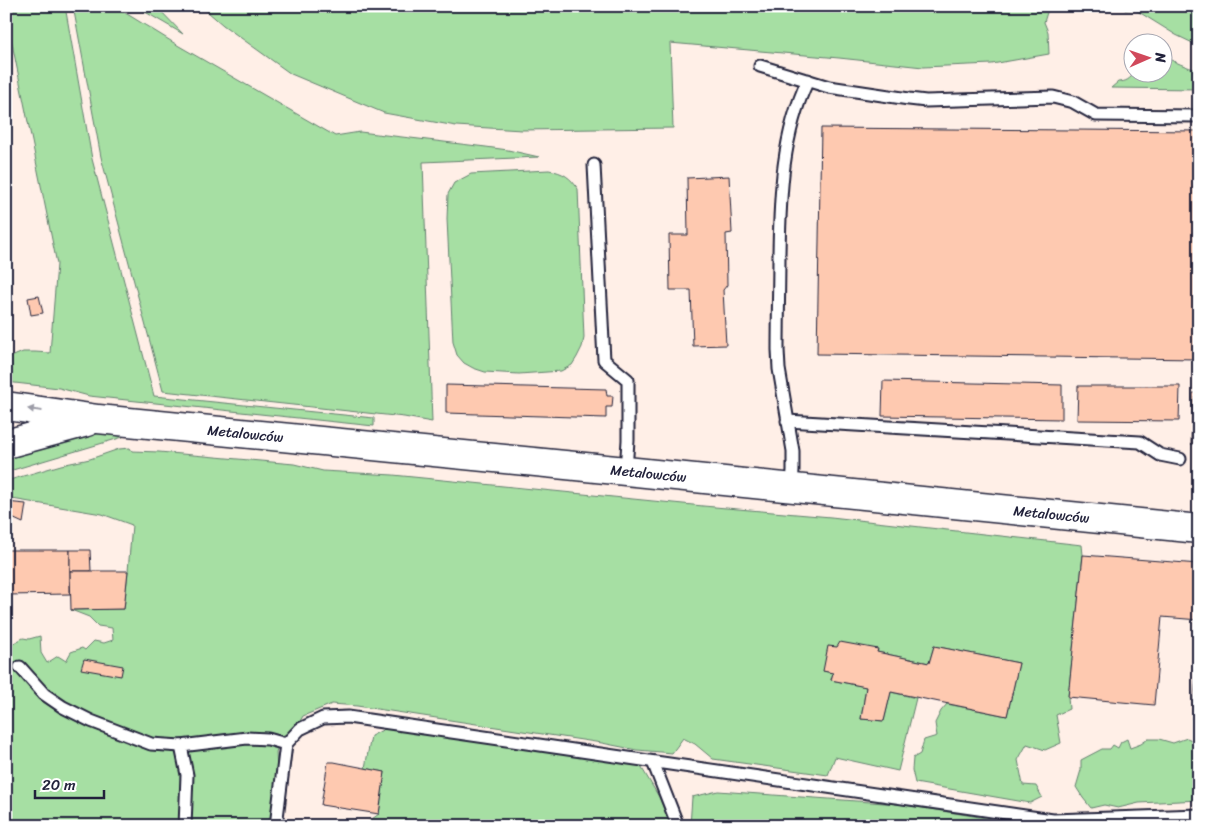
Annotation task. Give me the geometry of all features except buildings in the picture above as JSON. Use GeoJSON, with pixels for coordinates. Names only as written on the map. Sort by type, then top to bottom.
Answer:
{"type":"FeatureCollection","features":[{"type":"Feature","properties":{"kind":"street","name":"Metalowców"},"geometry":{"type":"LineString","coordinates":[[6,406],[98,419],[626,470],[1199,529]]}},
{"type":"Feature","properties":{"kind":"street"},"geometry":{"type":"LineString","coordinates":[[6,444],[98,419]]}},
{"type":"Feature","properties":{"kind":"lane"},"geometry":{"type":"LineString","coordinates":[[760,66],[829,86],[926,101],[1053,97],[1073,102],[1096,114],[1199,116]]}},
{"type":"Feature","properties":{"kind":"lane"},"geometry":{"type":"LineString","coordinates":[[792,488],[793,451],[779,368],[778,350],[781,201],[783,166],[793,118],[800,96],[808,80]]}},
{"type":"Feature","properties":{"kind":"lane"},"geometry":{"type":"LineString","coordinates":[[594,165],[604,360],[628,380],[626,470]]}},
{"type":"Feature","properties":{"kind":"lane"},"geometry":{"type":"LineString","coordinates":[[787,421],[1140,442],[1160,455],[1180,459]]}},
{"type":"Feature","properties":{"kind":"lane"},"geometry":{"type":"LineString","coordinates":[[20,668],[44,694],[63,707],[91,721],[151,744],[182,746],[247,738],[268,739],[286,744]]}},
{"type":"Feature","properties":{"kind":"lane"},"geometry":{"type":"LineString","coordinates":[[276,826],[286,744],[300,729],[323,718],[348,717],[1055,823],[1199,815]]}},
{"type":"Feature","properties":{"kind":"lane"},"geometry":{"type":"LineString","coordinates":[[182,746],[187,775],[184,826]]}},
{"type":"Feature","properties":{"kind":"lane"},"geometry":{"type":"LineString","coordinates":[[653,762],[678,826]]}},
{"type":"Feature","properties":{"kind":"green space"},"geometry":{"type":"Polygon","coordinates":[[[6,6],[65,6],[92,159],[154,396],[374,418],[374,426],[89,396],[59,388],[6,382],[6,355],[11,357],[23,352],[50,353],[57,264],[6,14],[6,6]]]}},
{"type":"Feature","properties":{"kind":"green space"},"geometry":{"type":"Polygon","coordinates":[[[73,6],[114,6],[179,46],[335,136],[360,132],[508,150],[539,157],[423,162],[432,422],[404,417],[163,391],[101,157],[73,6]]]}},
{"type":"Feature","properties":{"kind":"green space"},"geometry":{"type":"Polygon","coordinates":[[[135,6],[156,6],[183,34],[135,6]]]}},
{"type":"Feature","properties":{"kind":"green space"},"geometry":{"type":"Polygon","coordinates":[[[201,6],[1049,6],[1044,22],[1048,32],[1049,54],[992,64],[923,67],[670,43],[673,128],[522,130],[456,126],[384,113],[291,74],[223,25],[201,6]]]}},
{"type":"Feature","properties":{"kind":"green space"},"geometry":{"type":"Polygon","coordinates":[[[1122,6],[1199,6],[1199,46],[1176,35],[1134,9],[1125,10],[1122,6]]]}},
{"type":"Feature","properties":{"kind":"green space"},"geometry":{"type":"Polygon","coordinates":[[[1172,61],[1199,70],[1199,89],[1111,88],[1118,82],[1172,82],[1172,61]]]}},
{"type":"Feature","properties":{"kind":"green space"},"geometry":{"type":"Polygon","coordinates":[[[549,170],[566,176],[578,189],[584,338],[582,347],[572,365],[561,371],[519,374],[485,372],[473,368],[464,363],[457,355],[453,342],[447,219],[448,194],[454,183],[471,174],[549,170]]]}},
{"type":"Feature","properties":{"kind":"green space"},"geometry":{"type":"Polygon","coordinates":[[[100,433],[118,433],[123,437],[6,472],[6,457],[100,433]]]}},
{"type":"Feature","properties":{"kind":"green space"},"geometry":{"type":"Polygon","coordinates":[[[130,448],[132,451],[294,464],[323,471],[393,475],[831,517],[1082,545],[1083,555],[1068,697],[1069,709],[1056,715],[1061,743],[1045,750],[1027,744],[1018,760],[1023,785],[1036,786],[1042,797],[1030,803],[915,783],[912,770],[913,758],[920,754],[924,740],[937,736],[935,723],[947,704],[1007,716],[1019,663],[934,646],[929,663],[877,652],[878,650],[823,671],[833,673],[831,680],[866,687],[861,719],[884,721],[891,692],[916,698],[898,771],[835,757],[828,775],[713,759],[695,744],[683,738],[672,753],[637,750],[357,706],[332,704],[303,716],[295,730],[282,736],[276,752],[277,771],[271,826],[6,826],[6,658],[8,657],[10,645],[23,638],[29,639],[40,636],[41,653],[47,663],[58,656],[66,661],[71,652],[82,648],[85,650],[94,641],[104,643],[113,640],[112,628],[98,626],[89,617],[71,610],[124,609],[132,525],[102,514],[6,498],[6,481],[61,465],[90,459],[119,449],[130,448]]]}},
{"type":"Feature","properties":{"kind":"green space"},"geometry":{"type":"Polygon","coordinates":[[[394,724],[522,748],[640,765],[659,797],[671,826],[362,826],[379,814],[385,772],[365,768],[371,736],[394,724]]]}},
{"type":"Feature","properties":{"kind":"green space"},"geometry":{"type":"Polygon","coordinates":[[[1199,734],[1199,800],[1139,803],[1118,808],[1104,805],[1091,808],[1076,787],[1081,770],[1081,760],[1102,749],[1110,749],[1113,745],[1118,748],[1121,742],[1127,739],[1130,748],[1148,739],[1159,739],[1173,743],[1187,738],[1194,741],[1199,734]]]}},
{"type":"Feature","properties":{"kind":"green space"},"geometry":{"type":"Polygon","coordinates":[[[718,791],[898,804],[1036,826],[690,826],[692,797],[718,791]]]}}]}
